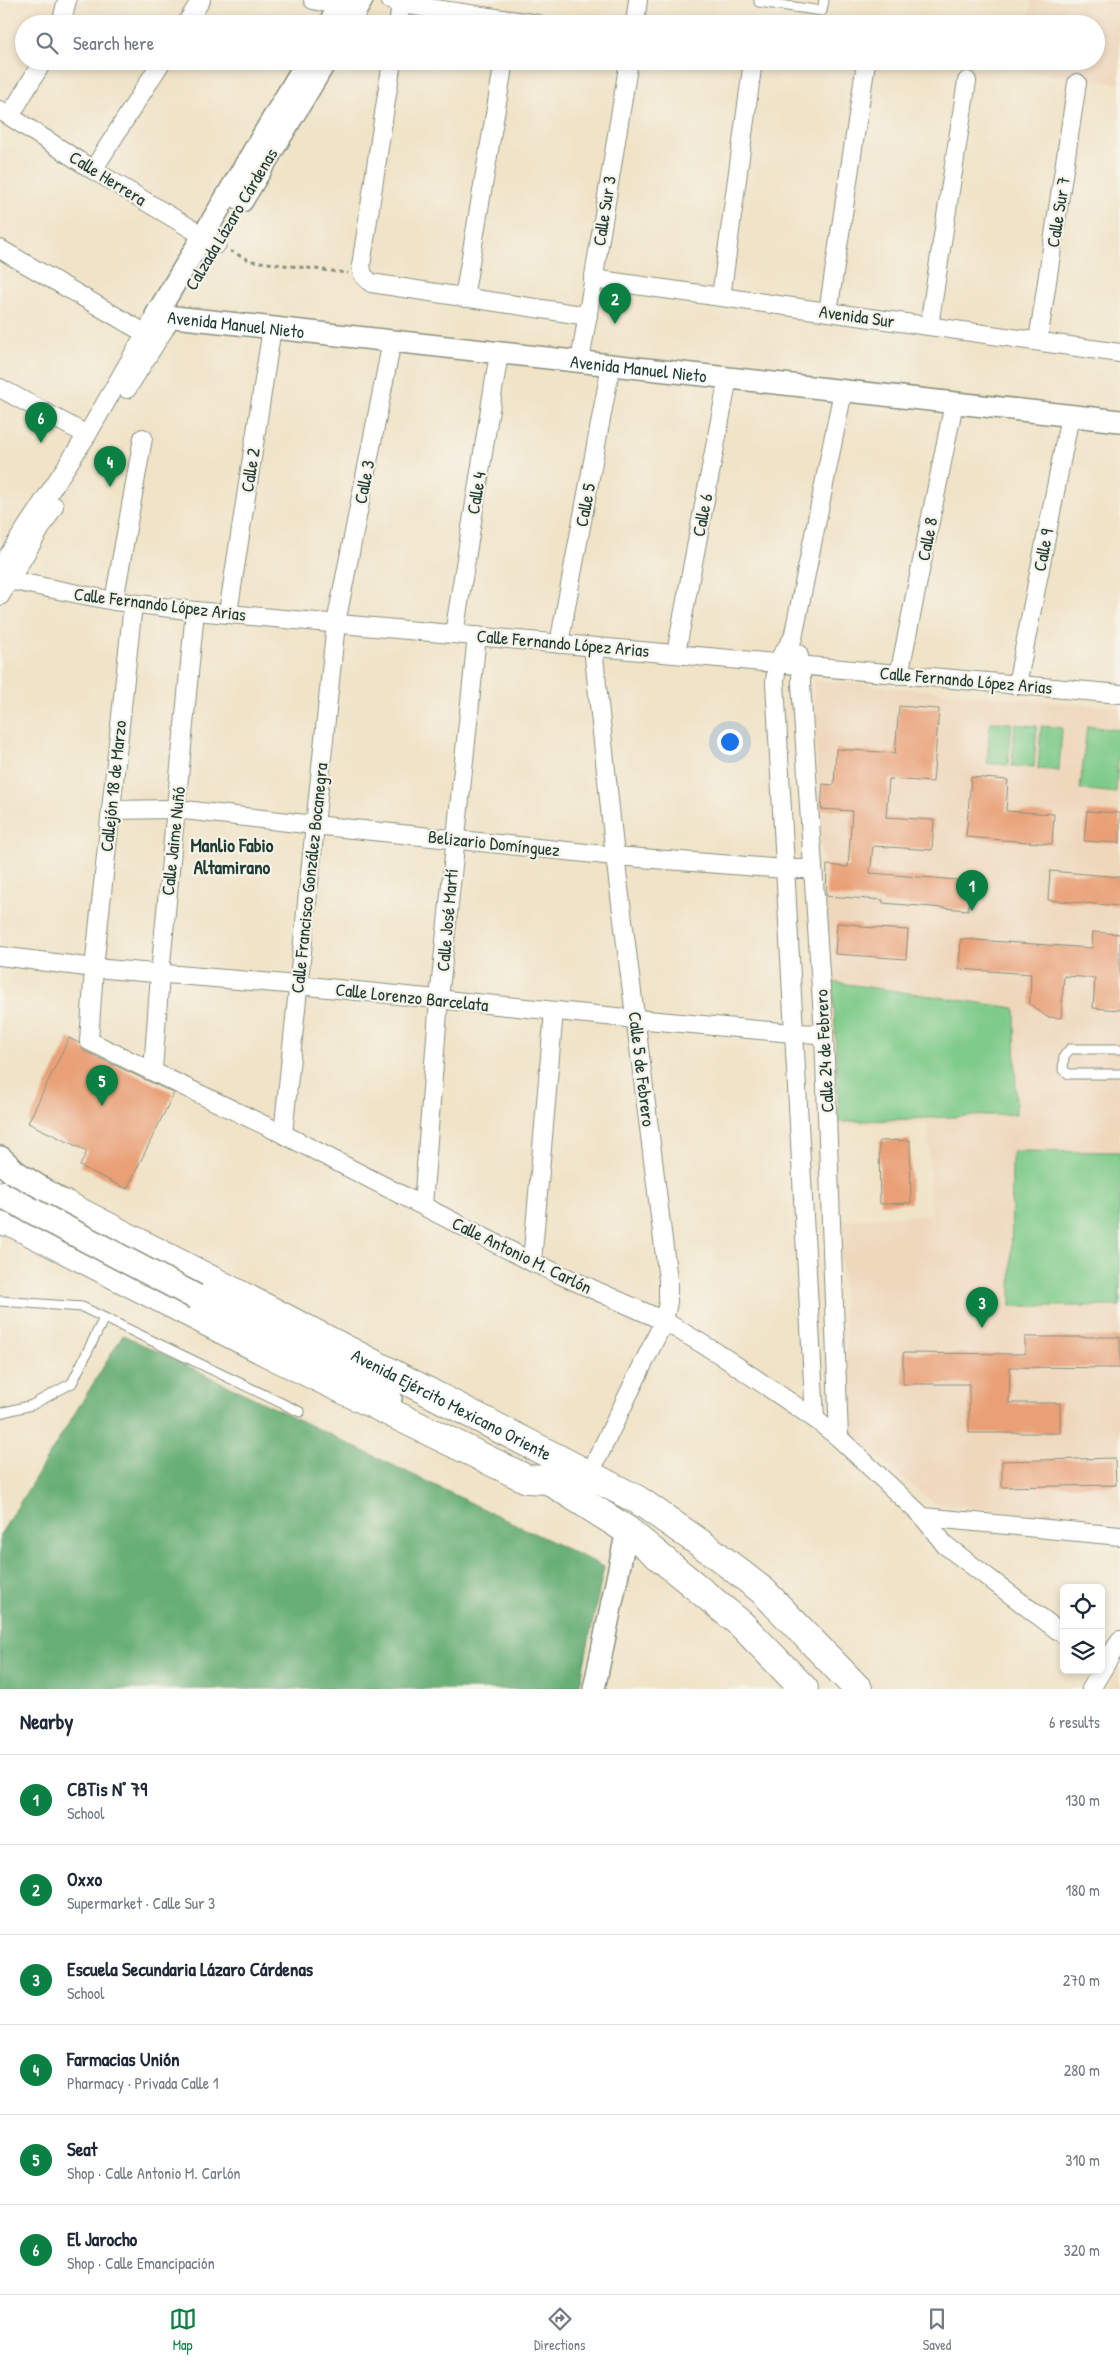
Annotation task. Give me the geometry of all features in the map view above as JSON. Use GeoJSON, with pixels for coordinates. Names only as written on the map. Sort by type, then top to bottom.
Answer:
{"type":"FeatureCollection","features":[{"type":"Feature","properties":{"kind":"main road"},"geometry":{"type":"LineString","coordinates":[[0,1159],[15,1173],[64,1204]]}},
{"type":"Feature","properties":{"kind":"main road","name":"Avenida Ejército Mexicano Oriente"},"geometry":{"type":"LineString","coordinates":[[0,1195],[64,1204],[638,1500],[710,1550],[763,1591],[858,1689]]}},
{"type":"Feature","properties":{"kind":"main road","name":"Avenida Ejército Mexicano Oriente"},"geometry":{"type":"LineString","coordinates":[[0,1195],[548,1480],[627,1530],[741,1624],[804,1689]]}},
{"type":"Feature","properties":{"kind":"main road","name":"Avenida Ejército Mexicano Oriente"},"geometry":{"type":"LineString","coordinates":[[0,1221],[11,1222],[276,1356],[527,1479],[548,1480]]}},
{"type":"Feature","properties":{"kind":"street"},"geometry":{"type":"LineString","coordinates":[[63,15],[67,0]]}},
{"type":"Feature","properties":{"kind":"street"},"geometry":{"type":"LineString","coordinates":[[192,15],[201,0]]}},
{"type":"Feature","properties":{"kind":"street"},"geometry":{"type":"LineString","coordinates":[[313,0],[340,13],[362,0]]}},
{"type":"Feature","properties":{"kind":"street"},"geometry":{"type":"LineString","coordinates":[[636,15],[638,0]]}},
{"type":"Feature","properties":{"kind":"street"},"geometry":{"type":"LineString","coordinates":[[397,15],[395,2],[470,15]]}},
{"type":"Feature","properties":{"kind":"street"},"geometry":{"type":"LineString","coordinates":[[5,113],[36,70]]}},
{"type":"Feature","properties":{"kind":"street"},"geometry":{"type":"LineString","coordinates":[[93,170],[156,70]]}},
{"type":"Feature","properties":{"kind":"street","name":"Calzada Lázaro Cárdenas"},"geometry":{"type":"LineString","coordinates":[[210,241],[303,70]]}},
{"type":"Feature","properties":{"kind":"street","name":"Calzada Lázaro Cárdenas"},"geometry":{"type":"LineString","coordinates":[[4,588],[164,316],[320,70]]}},
{"type":"Feature","properties":{"kind":"street"},"geometry":{"type":"LineString","coordinates":[[391,70],[362,270],[371,283],[588,316]]}},
{"type":"Feature","properties":{"kind":"street"},"geometry":{"type":"LineString","coordinates":[[464,298],[502,70]]}},
{"type":"Feature","properties":{"kind":"street","name":"Calle Sur 3"},"geometry":{"type":"LineString","coordinates":[[580,362],[628,70]]}},
{"type":"Feature","properties":{"kind":"street"},"geometry":{"type":"LineString","coordinates":[[721,297],[752,70]]}},
{"type":"Feature","properties":{"kind":"street"},"geometry":{"type":"LineString","coordinates":[[828,312],[865,70]]}},
{"type":"Feature","properties":{"kind":"street"},"geometry":{"type":"LineString","coordinates":[[929,326],[967,82]]}},
{"type":"Feature","properties":{"kind":"street","name":"Calle Sur 7"},"geometry":{"type":"LineString","coordinates":[[1038,341],[1077,83]]}},
{"type":"Feature","properties":{"kind":"street","name":"Calle Herrera"},"geometry":{"type":"LineString","coordinates":[[5,113],[93,170],[210,241]]}},
{"type":"Feature","properties":{"kind":"street"},"geometry":{"type":"LineString","coordinates":[[0,249],[152,337]]}},
{"type":"Feature","properties":{"kind":"street","name":"Avenida Sur"},"geometry":{"type":"LineString","coordinates":[[593,279],[1120,353]]}},
{"type":"Feature","properties":{"kind":"street","name":"Avenida Manuel Nieto"},"geometry":{"type":"LineString","coordinates":[[164,316],[1120,421]]}},
{"type":"Feature","properties":{"kind":"street","name":"Calle 2"},"geometry":{"type":"LineString","coordinates":[[228,613],[272,328]]}},
{"type":"Feature","properties":{"kind":"street","name":"Calzada Lázaro Cárdenas"},"geometry":{"type":"LineString","coordinates":[[4,588],[4,570],[7,557],[152,337]]}},
{"type":"Feature","properties":{"kind":"street","name":"Calle 3"},"geometry":{"type":"LineString","coordinates":[[336,623],[392,341]]}},
{"type":"Feature","properties":{"kind":"street","name":"Calle 4"},"geometry":{"type":"LineString","coordinates":[[454,634],[499,353]]}},
{"type":"Feature","properties":{"kind":"street","name":"Calle 5"},"geometry":{"type":"LineString","coordinates":[[558,644],[611,365]]}},
{"type":"Feature","properties":{"kind":"street","name":"Calle 6"},"geometry":{"type":"LineString","coordinates":[[676,653],[728,378]]}},
{"type":"Feature","properties":{"kind":"street"},"geometry":{"type":"LineString","coordinates":[[0,388],[87,435]]}},
{"type":"Feature","properties":{"kind":"street"},"geometry":{"type":"LineString","coordinates":[[777,662],[793,638],[843,391]]}},
{"type":"Feature","properties":{"kind":"street","name":"Calle 8"},"geometry":{"type":"LineString","coordinates":[[899,674],[954,403]]}},
{"type":"Feature","properties":{"kind":"street","name":"Calle 9"},"geometry":{"type":"LineString","coordinates":[[1017,685],[1070,416]]}},
{"type":"Feature","properties":{"kind":"street"},"geometry":{"type":"LineString","coordinates":[[114,601],[143,438]]}},
{"type":"Feature","properties":{"kind":"street","name":"Calle Fernando López Arias"},"geometry":{"type":"LineString","coordinates":[[4,588],[195,611],[1120,694]]}},
{"type":"Feature","properties":{"kind":"street","name":"Callejón 18 de Marzo"},"geometry":{"type":"LineString","coordinates":[[89,1041],[94,968],[133,604]]}},
{"type":"Feature","properties":{"kind":"street","name":"Calle Jaime Nuñó"},"geometry":{"type":"LineString","coordinates":[[154,1070],[160,974],[195,611]]}},
{"type":"Feature","properties":{"kind":"street","name":"Calle Francisco González Bocanegra"},"geometry":{"type":"LineString","coordinates":[[283,1134],[336,623]]}},
{"type":"Feature","properties":{"kind":"street","name":"Calle José Martí"},"geometry":{"type":"LineString","coordinates":[[423,1205],[454,838],[477,636]]}},
{"type":"Feature","properties":{"kind":"street","name":"Calle 24 de Febrero"},"geometry":{"type":"LineString","coordinates":[[793,638],[801,664],[824,1034],[839,1438]]}},
{"type":"Feature","properties":{"kind":"street","name":"Calle 5 de Febrero"},"geometry":{"type":"LineString","coordinates":[[589,1475],[664,1322],[668,1302],[668,1280],[616,856],[593,647]]}},
{"type":"Feature","properties":{"kind":"street","name":"Calle 24 de Febrero"},"geometry":{"type":"LineString","coordinates":[[777,662],[775,682],[815,1419]]}},
{"type":"Feature","properties":{"kind":"street","name":"Belizario Domínguez"},"geometry":{"type":"LineString","coordinates":[[111,810],[176,809],[616,856],[785,869],[813,869]]}},
{"type":"Feature","properties":{"kind":"street","name":"Calle Lorenzo Barcelata"},"geometry":{"type":"LineString","coordinates":[[0,956],[94,968],[636,1019],[824,1034]]}},
{"type":"Feature","properties":{"kind":"street"},"geometry":{"type":"LineString","coordinates":[[532,1262],[554,1011]]}},
{"type":"Feature","properties":{"kind":"street","name":"Calle Antonio M. Carlón"},"geometry":{"type":"LineString","coordinates":[[89,1041],[154,1070],[283,1134],[532,1262],[664,1322],[719,1354],[815,1419],[839,1438],[923,1517],[945,1545],[1060,1632]]}},
{"type":"Feature","properties":{"kind":"street"},"geometry":{"type":"LineString","coordinates":[[923,1517],[1120,1536]]}},
{"type":"Feature","properties":{"kind":"street"},"geometry":{"type":"LineString","coordinates":[[594,1689],[627,1530]]}},
{"type":"Feature","properties":{"kind":"street"},"geometry":{"type":"LineString","coordinates":[[1105,1662],[1120,1640]]}},
{"type":"Feature","properties":{"kind":"street"},"geometry":{"type":"LineString","coordinates":[[1091,1689],[1098,1674]]}},
{"type":"Feature","properties":{"kind":"lane"},"geometry":{"type":"LineString","coordinates":[[760,0],[759,2],[822,11],[824,0]]}},
{"type":"Feature","properties":{"kind":"lane"},"geometry":{"type":"LineString","coordinates":[[1120,1049],[1070,1049],[1064,1056],[1063,1070],[1069,1074],[1120,1074]]}},
{"type":"Feature","properties":{"kind":"lane"},"geometry":{"type":"LineString","coordinates":[[0,1301],[82,1307],[300,1412]]}},
{"type":"Feature","properties":{"kind":"lane"},"geometry":{"type":"LineString","coordinates":[[0,1413],[32,1405],[72,1384],[104,1318]]}},
{"type":"Feature","properties":{"kind":"path"},"geometry":{"type":"LineString","coordinates":[[210,241],[251,261],[362,270]]}},
{"type":"Feature","properties":{"kind":"shaded area"},"geometry":{"type":"Polygon","coordinates":[[[1032,0],[1120,0],[1120,84],[1023,71],[1105,70],[1105,15],[1030,15],[1032,0]]]}},
{"type":"Feature","properties":{"kind":"shaded area"},"geometry":{"type":"Polygon","coordinates":[[[813,680],[1120,708],[1120,1525],[934,1503],[851,1435],[839,1221],[931,1214],[928,1123],[835,1126],[813,680]]]}},
{"type":"Feature","properties":{"kind":"shaded area"},"geometry":{"type":"Polygon","coordinates":[[[1120,1666],[1120,1689],[1106,1689],[1120,1666]]]}},
{"type":"Feature","properties":{"kind":"green space"},"geometry":{"type":"Polygon","coordinates":[[[990,722],[1012,723],[1008,765],[987,763],[990,722]]]}},
{"type":"Feature","properties":{"kind":"green space"},"geometry":{"type":"Polygon","coordinates":[[[1015,724],[1037,726],[1034,767],[1012,766],[1015,724]]]}},
{"type":"Feature","properties":{"kind":"green space"},"geometry":{"type":"Polygon","coordinates":[[[1041,726],[1062,728],[1059,771],[1038,769],[1041,726]]]}},
{"type":"Feature","properties":{"kind":"green space"},"geometry":{"type":"Polygon","coordinates":[[[1087,726],[1120,730],[1116,793],[1080,789],[1087,726]]]}},
{"type":"Feature","properties":{"kind":"green space"},"geometry":{"type":"Polygon","coordinates":[[[833,982],[1015,1008],[1016,1114],[839,1122],[833,982]]]}},
{"type":"Feature","properties":{"kind":"green space"},"geometry":{"type":"Polygon","coordinates":[[[1012,1151],[1120,1152],[1120,1306],[1011,1306],[1012,1151]]]}},
{"type":"Feature","properties":{"kind":"green space"},"geometry":{"type":"Polygon","coordinates":[[[123,1335],[604,1567],[579,1689],[0,1689],[0,1535],[123,1335]]]}},
{"type":"Feature","properties":{"kind":"building"},"geometry":{"type":"Polygon","coordinates":[[[899,706],[939,709],[933,782],[889,779],[886,817],[934,820],[932,850],[873,846],[870,873],[970,881],[968,910],[883,903],[883,900],[826,896],[827,865],[848,867],[852,811],[821,809],[823,784],[834,785],[836,749],[895,753],[899,706]]]}},
{"type":"Feature","properties":{"kind":"building"},"geometry":{"type":"Polygon","coordinates":[[[971,777],[1008,780],[1006,811],[1054,814],[1052,844],[966,837],[971,777]]]}},
{"type":"Feature","properties":{"kind":"building"},"geometry":{"type":"Polygon","coordinates":[[[1087,811],[1120,813],[1120,843],[1084,841],[1087,811]]]}},
{"type":"Feature","properties":{"kind":"building"},"geometry":{"type":"Polygon","coordinates":[[[1050,871],[1120,877],[1120,906],[1048,900],[1050,871]]]}},
{"type":"Feature","properties":{"kind":"building"},"geometry":{"type":"Polygon","coordinates":[[[837,923],[861,925],[861,927],[908,930],[906,959],[835,954],[837,923]]]}},
{"type":"Feature","properties":{"kind":"building"},"geometry":{"type":"Polygon","coordinates":[[[1093,932],[1120,934],[1120,1010],[1093,1008],[1095,978],[1064,976],[1061,1018],[1047,1017],[1030,1004],[1031,974],[959,969],[961,939],[1092,948],[1093,932]]]}},
{"type":"Feature","properties":{"kind":"building"},"geometry":{"type":"Polygon","coordinates":[[[69,1038],[79,1043],[84,1051],[174,1093],[127,1189],[80,1166],[87,1151],[28,1123],[69,1038]]]}},
{"type":"Feature","properties":{"kind":"building"},"geometry":{"type":"Polygon","coordinates":[[[910,1140],[911,1203],[880,1204],[879,1141],[910,1140]]]}},
{"type":"Feature","properties":{"kind":"building"},"geometry":{"type":"Polygon","coordinates":[[[1025,1337],[1120,1337],[1120,1368],[1010,1367],[1009,1403],[1060,1403],[1060,1433],[969,1433],[969,1384],[903,1384],[903,1353],[1025,1354],[1025,1337]]]}},
{"type":"Feature","properties":{"kind":"building"},"geometry":{"type":"Polygon","coordinates":[[[1115,1458],[1116,1485],[1002,1487],[1002,1461],[1115,1458]]]}},
{"type":"Feature","properties":{"kind":"place","name":"Oxxo"},"geometry":{"type":"Point","coordinates":[615,324]}},
{"type":"Feature","properties":{"kind":"place","name":"El Jarocho"},"geometry":{"type":"Point","coordinates":[41,443]}},
{"type":"Feature","properties":{"kind":"place","name":"Farmacias Unión"},"geometry":{"type":"Point","coordinates":[110,487]}},
{"type":"Feature","properties":{"kind":"place","name":"CBTis N° 79"},"geometry":{"type":"Point","coordinates":[972,911]}},
{"type":"Feature","properties":{"kind":"place","name":"Seat"},"geometry":{"type":"Point","coordinates":[102,1106]}},
{"type":"Feature","properties":{"kind":"place","name":"Escuela Secundaria Lázaro Cárdenas"},"geometry":{"type":"Point","coordinates":[982,1328]}},
{"type":"Feature","properties":{"kind":"district","name":"Manlio Fabio Altamirano"},"geometry":{"type":"Point","coordinates":[232,856]}}]}
